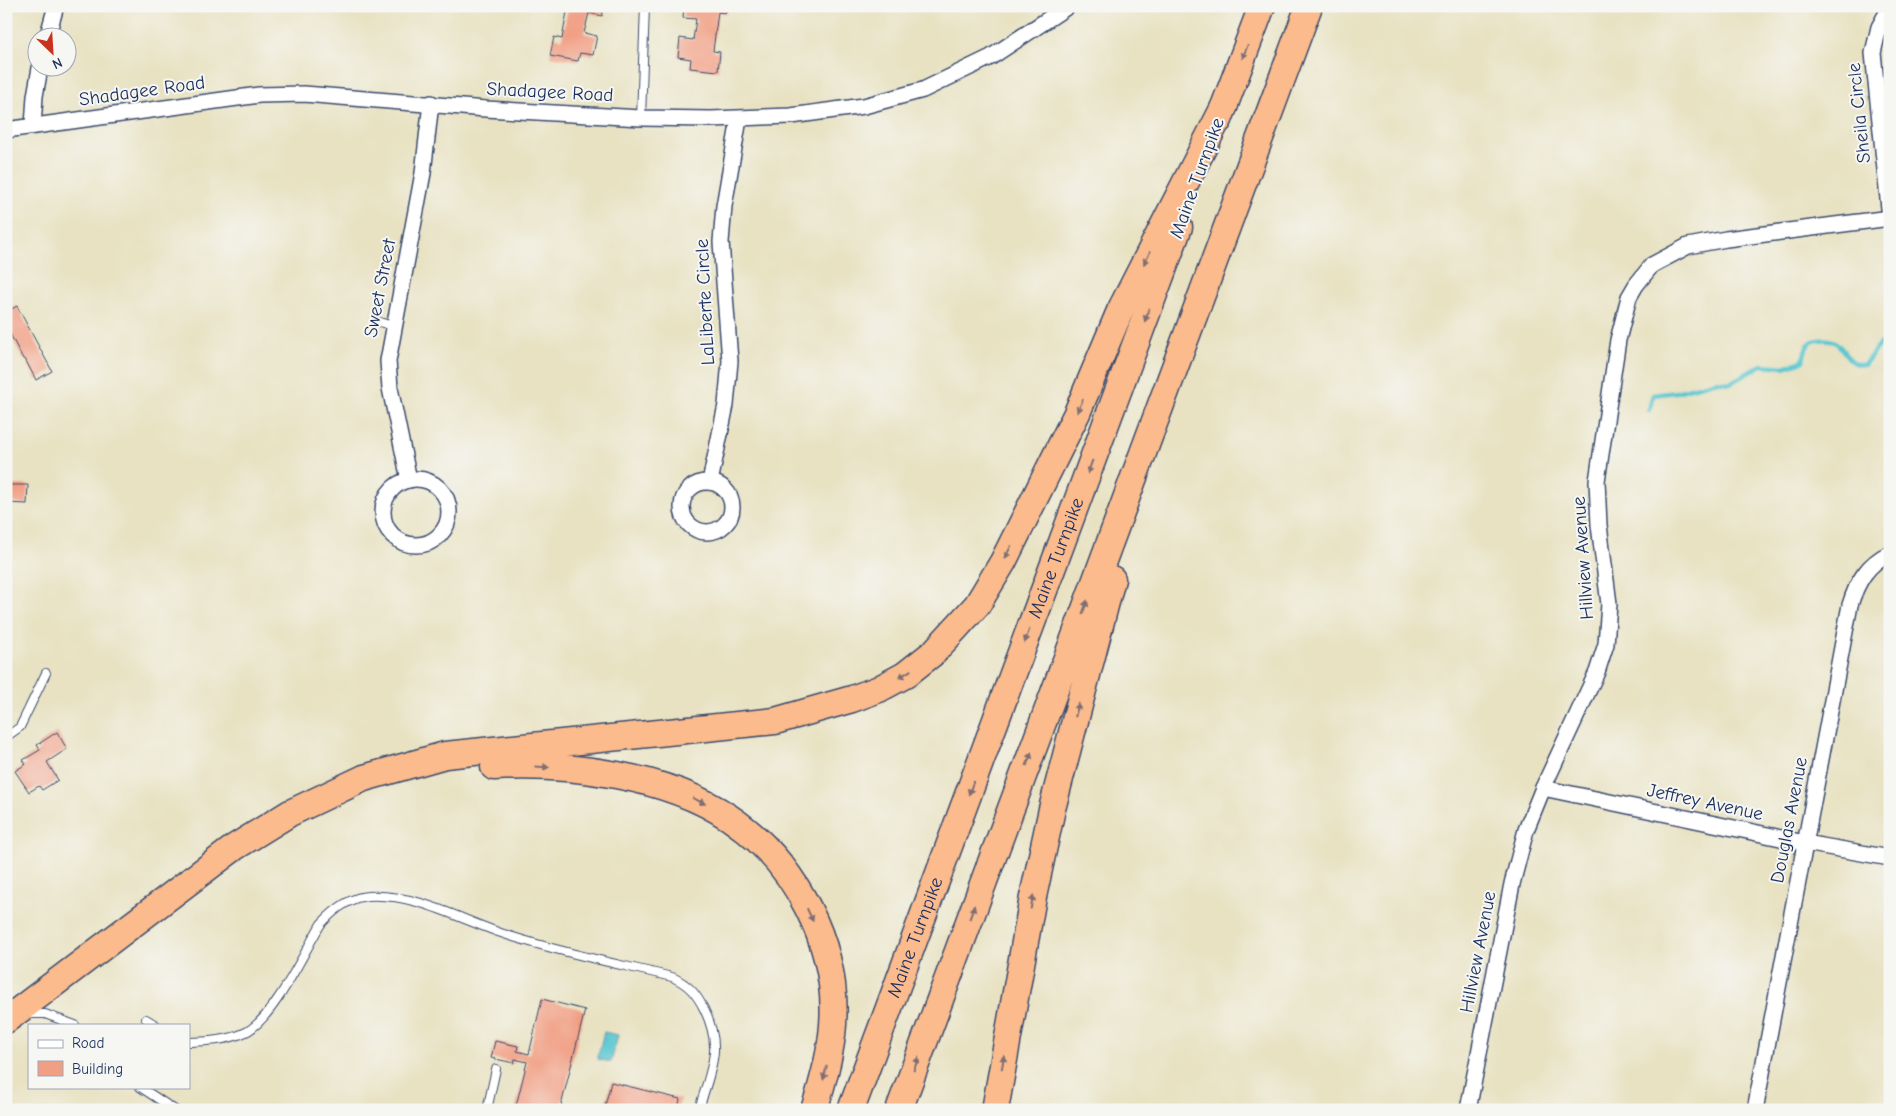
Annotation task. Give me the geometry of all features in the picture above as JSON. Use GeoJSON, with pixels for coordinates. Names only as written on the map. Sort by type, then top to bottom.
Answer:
{"type":"FeatureCollection","features":[{"type":"Feature","properties":{"kind":"highway","name":"Maine Turnpike"},"geometry":{"type":"LineString","coordinates":[[851,1110],[1262,6]]}},
{"type":"Feature","properties":{"kind":"highway"},"geometry":{"type":"LineString","coordinates":[[898,1110],[1309,6]]}},
{"type":"Feature","properties":{"kind":"highway"},"geometry":{"type":"LineString","coordinates":[[11,1020],[235,847],[290,813],[364,778],[445,756],[775,720],[852,699],[879,689],[905,675],[933,653],[978,605],[1002,562],[1077,413],[1120,311],[1224,105]]}},
{"type":"Feature","properties":{"kind":"highway"},"geometry":{"type":"LineString","coordinates":[[995,1110],[1033,897],[1052,809],[1089,664],[1161,405]]}},
{"type":"Feature","properties":{"kind":"highway"},"geometry":{"type":"LineString","coordinates":[[11,1020],[150,916],[285,830],[352,799],[411,778],[446,772],[514,766],[582,771],[646,782],[690,797],[709,806],[748,830],[786,871],[804,901],[817,930],[824,950],[832,997],[834,1023],[831,1049],[814,1110]]}},
{"type":"Feature","properties":{"kind":"street"},"geometry":{"type":"LineString","coordinates":[[50,28],[56,6]]}},
{"type":"Feature","properties":{"kind":"street","name":"Shadagee Road"},"geometry":{"type":"LineString","coordinates":[[6,130],[276,94],[338,95],[641,118],[740,119],[791,116],[864,106],[924,90],[990,57],[1068,6]]}},
{"type":"Feature","properties":{"kind":"street","name":"Sheila Circle"},"geometry":{"type":"LineString","coordinates":[[1890,7],[1879,27],[1873,53],[1890,218]]}},
{"type":"Feature","properties":{"kind":"street"},"geometry":{"type":"LineString","coordinates":[[33,126],[38,78]]}},
{"type":"Feature","properties":{"kind":"street","name":"Sweet Street"},"geometry":{"type":"LineString","coordinates":[[409,480],[388,374],[393,326],[423,173],[431,103]]}},
{"type":"Feature","properties":{"kind":"street","name":"LaLiberte Circle"},"geometry":{"type":"LineString","coordinates":[[710,482],[726,405],[730,361],[721,242],[724,206],[740,119]]}},
{"type":"Feature","properties":{"kind":"street","name":"Hillview Avenue"},"geometry":{"type":"LineString","coordinates":[[1468,1110],[1512,884],[1526,830],[1543,788],[1597,672],[1606,644],[1609,604],[1599,525],[1598,481],[1618,340],[1624,311],[1636,285],[1652,266],[1688,246],[1719,240],[1890,218]]}},
{"type":"Feature","properties":{"kind":"street"},"geometry":{"type":"LineString","coordinates":[[409,480],[428,482],[437,487],[447,503],[447,523],[442,531],[427,543],[418,545],[408,544],[391,534],[383,517],[383,507],[392,490],[409,480]]}},
{"type":"Feature","properties":{"kind":"street","name":"Douglas Avenue"},"geometry":{"type":"LineString","coordinates":[[1755,1110],[1850,606],[1864,574],[1890,553]]}},
{"type":"Feature","properties":{"kind":"street","name":"Jeffrey Avenue"},"geometry":{"type":"LineString","coordinates":[[1543,788],[1805,843],[1890,858]]}},
{"type":"Feature","properties":{"kind":"lane"},"geometry":{"type":"LineString","coordinates":[[641,118],[645,6]]}},
{"type":"Feature","properties":{"kind":"lane"},"geometry":{"type":"LineString","coordinates":[[376,321],[393,326]]}},
{"type":"Feature","properties":{"kind":"lane"},"geometry":{"type":"LineString","coordinates":[[6,737],[15,733],[23,722],[46,673]]}},
{"type":"Feature","properties":{"kind":"lane"},"geometry":{"type":"LineString","coordinates":[[190,1042],[222,1040],[247,1031],[272,1007],[320,924],[331,912],[348,901],[366,896],[392,897],[431,907],[514,938],[672,977],[683,982],[696,994],[714,1032],[713,1061],[699,1110]]}},
{"type":"Feature","properties":{"kind":"lane"},"geometry":{"type":"LineString","coordinates":[[11,1020],[45,1014],[72,1024]]}},
{"type":"Feature","properties":{"kind":"lane"},"geometry":{"type":"LineString","coordinates":[[146,1019],[154,1024]]}},
{"type":"Feature","properties":{"kind":"lane"},"geometry":{"type":"LineString","coordinates":[[487,1110],[496,1069]]}},
{"type":"Feature","properties":{"kind":"lane"},"geometry":{"type":"LineString","coordinates":[[142,1088],[175,1110]]}},
{"type":"Feature","properties":{"kind":"water"},"geometry":{"type":"Polygon","coordinates":[[[604,1032],[618,1035],[611,1062],[597,1059],[604,1032]]]}},
{"type":"Feature","properties":{"kind":"building"},"geometry":{"type":"Polygon","coordinates":[[[568,6],[604,6],[602,16],[589,13],[584,33],[597,36],[593,55],[580,53],[578,61],[550,56],[554,37],[562,39],[568,6]]]}},
{"type":"Feature","properties":{"kind":"building"},"geometry":{"type":"Polygon","coordinates":[[[684,6],[726,6],[726,13],[718,12],[713,51],[720,52],[718,71],[690,68],[691,59],[678,57],[680,38],[693,40],[696,19],[683,18],[684,6]]]}},
{"type":"Feature","properties":{"kind":"building"},"geometry":{"type":"Polygon","coordinates":[[[17,306],[52,371],[36,380],[6,326],[6,312],[17,306]]]}},
{"type":"Feature","properties":{"kind":"building"},"geometry":{"type":"Polygon","coordinates":[[[6,485],[28,485],[27,504],[6,503],[6,485]]]}},
{"type":"Feature","properties":{"kind":"building"},"geometry":{"type":"Polygon","coordinates":[[[57,732],[67,749],[47,762],[58,780],[42,790],[39,786],[29,792],[15,771],[26,764],[23,760],[40,750],[37,745],[57,732]]]}},
{"type":"Feature","properties":{"kind":"building"},"geometry":{"type":"Polygon","coordinates":[[[542,999],[585,1010],[560,1110],[515,1110],[527,1062],[515,1059],[514,1063],[491,1058],[495,1041],[518,1046],[517,1051],[529,1054],[542,999]]]}},
{"type":"Feature","properties":{"kind":"building"},"geometry":{"type":"Polygon","coordinates":[[[611,1082],[680,1099],[678,1110],[604,1110],[611,1082]]]}},
{"type":"Feature","properties":{"kind":"waterway"},"geometry":{"type":"LineString","coordinates":[[1649,410],[1653,395],[1676,392],[1717,381],[1730,383],[1762,365],[1784,367],[1803,361],[1807,347],[1814,341],[1827,340],[1834,342],[1839,345],[1851,360],[1864,365],[1881,343],[1890,343]]}}]}
